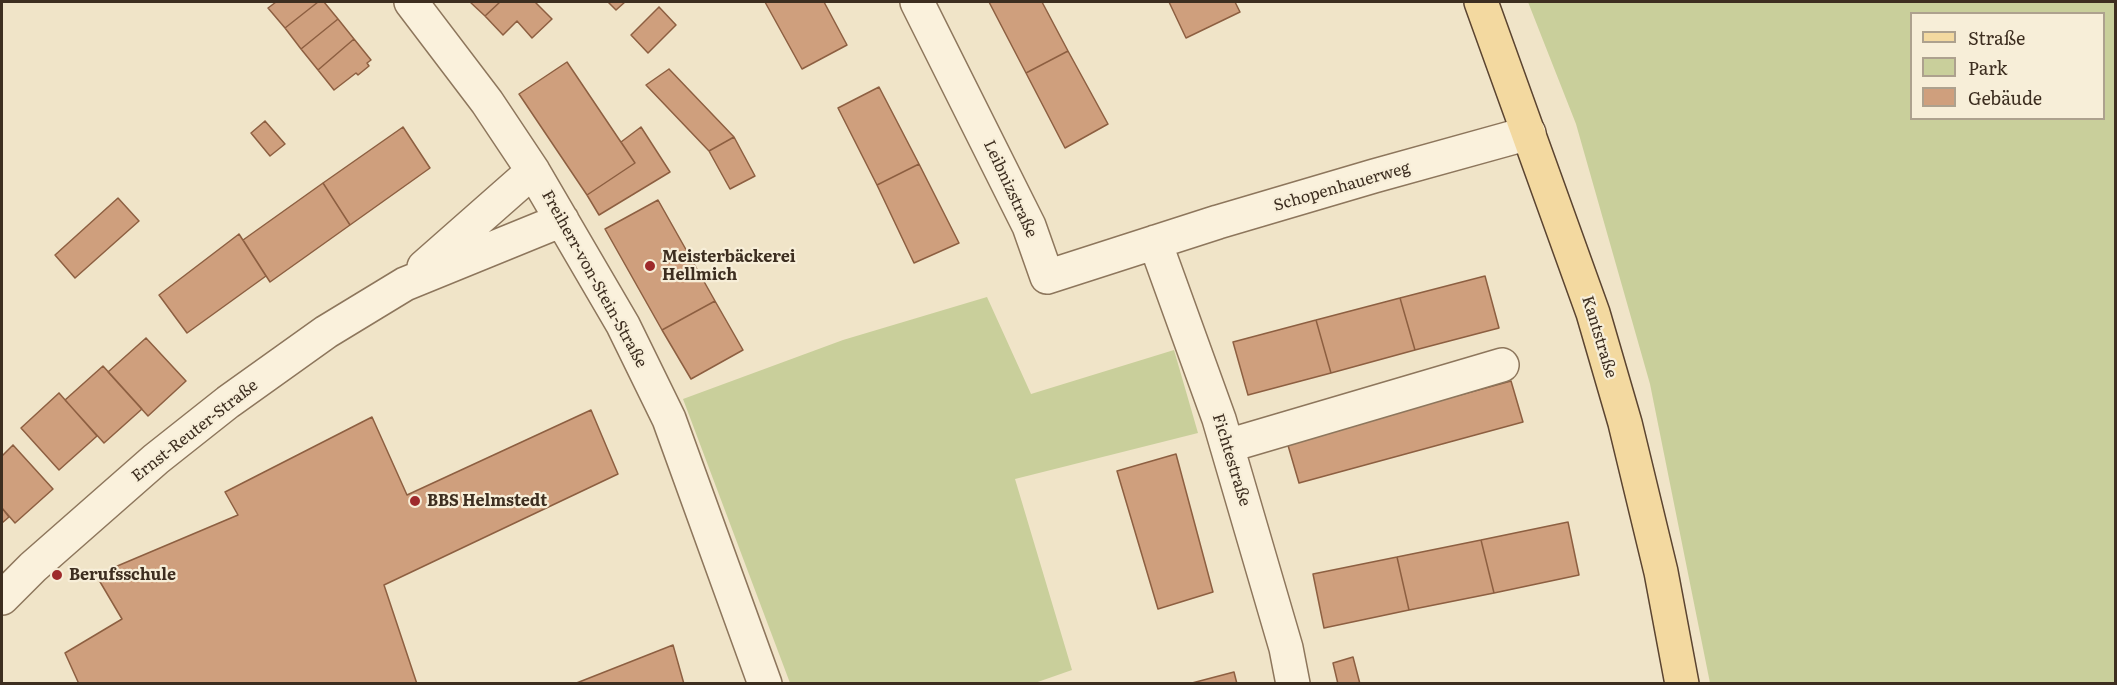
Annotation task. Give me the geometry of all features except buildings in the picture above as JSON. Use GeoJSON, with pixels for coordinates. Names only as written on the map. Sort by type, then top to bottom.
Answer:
{"type":"FeatureCollection","features":[{"type":"Feature","properties":{"kind":"main road","name":"Kantstraße"},"geometry":{"type":"LineString","coordinates":[[1481,2],[1593,313],[1625,423],[1660,572],[1682,684]]}},
{"type":"Feature","properties":{"kind":"street","name":"Freiherr-von-Stein-Straße"},"geometry":{"type":"LineString","coordinates":[[411,2],[487,102],[533,171],[623,325],[669,419],[765,684]]}},
{"type":"Feature","properties":{"kind":"street","name":"Leibnizstraße"},"geometry":{"type":"LineString","coordinates":[[917,2],[1029,226],[1047,277],[1155,242]]}},
{"type":"Feature","properties":{"kind":"street","name":"Schopenhauerweg"},"geometry":{"type":"LineString","coordinates":[[1155,242],[1374,176],[1529,134]]}},
{"type":"Feature","properties":{"kind":"street","name":"Ernst-Reuter-Straße"},"geometry":{"type":"LineString","coordinates":[[405,284],[533,171]]}},
{"type":"Feature","properties":{"kind":"street","name":"Ernst-Reuter-Straße"},"geometry":{"type":"LineString","coordinates":[[2,598],[87,518],[190,432],[326,332],[405,284],[562,220]]}},
{"type":"Feature","properties":{"kind":"street","name":"Fichtestraße"},"geometry":{"type":"LineString","coordinates":[[1155,242],[1219,419],[1286,648],[1293,684]]}},
{"type":"Feature","properties":{"kind":"street"},"geometry":{"type":"LineString","coordinates":[[1227,446],[1502,365]]}},
{"type":"Feature","properties":{"kind":"green space"},"geometry":{"type":"Polygon","coordinates":[[[1528,2],[2115,2],[2115,683],[1710,683],[1650,384],[1576,124],[1528,2]]]}},
{"type":"Feature","properties":{"kind":"green space"},"geometry":{"type":"Polygon","coordinates":[[[987,297],[1031,394],[1174,350],[1198,433],[1015,479],[1072,670],[1032,684],[790,683],[683,399],[843,340],[987,297]]]}},
{"type":"Feature","properties":{"kind":"place","name":"Meisterbäckerei Hellmich"},"geometry":{"type":"Point","coordinates":[650,266]}},
{"type":"Feature","properties":{"kind":"place","name":"BBS Helmstedt"},"geometry":{"type":"Point","coordinates":[415,501]}},
{"type":"Feature","properties":{"kind":"place","name":"Berufsschule"},"geometry":{"type":"Point","coordinates":[57,575]}}]}
